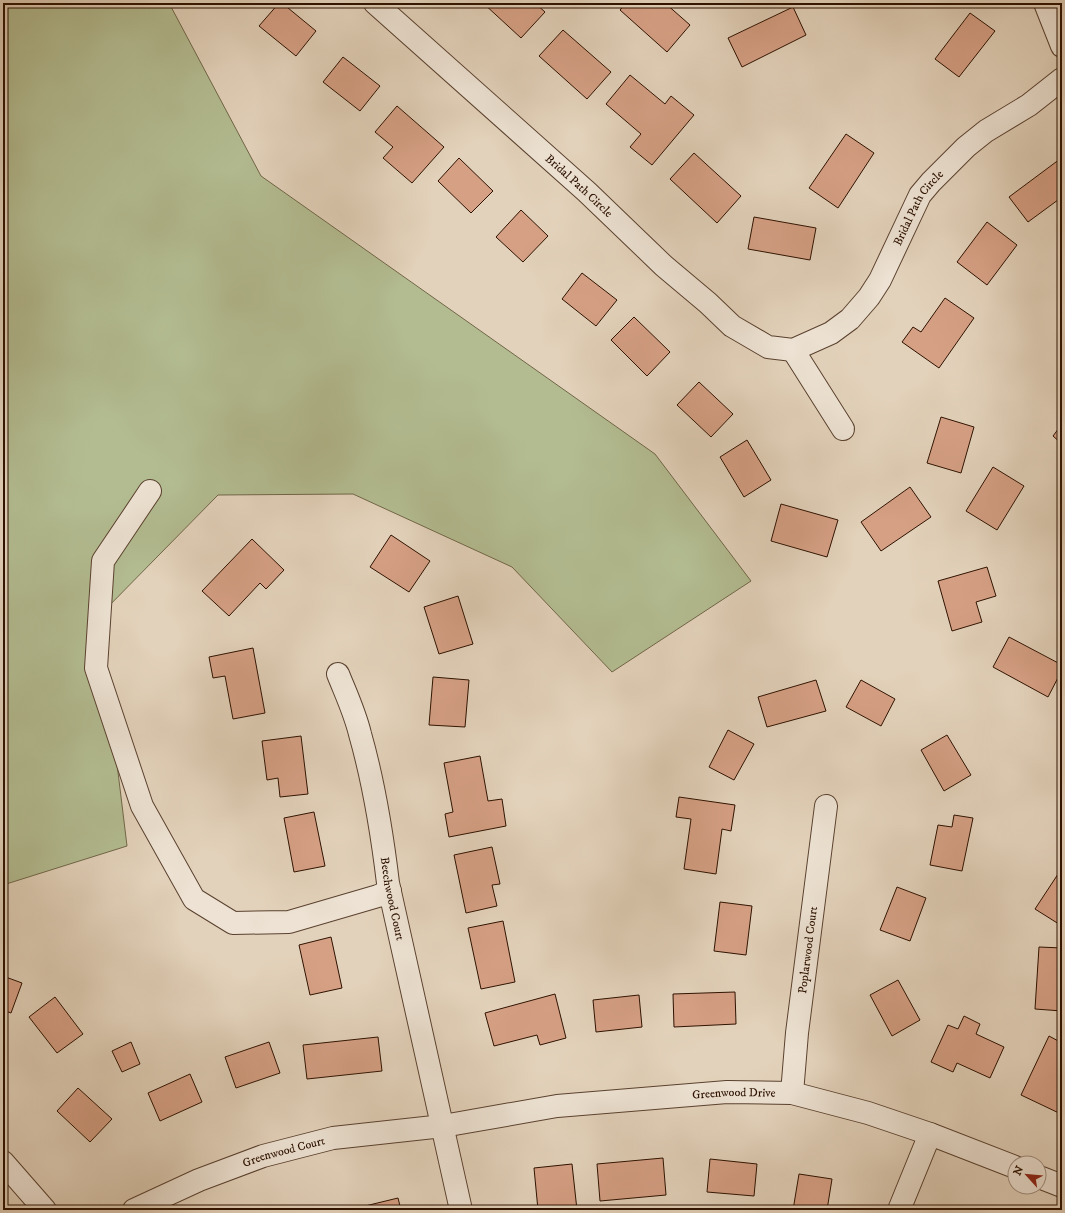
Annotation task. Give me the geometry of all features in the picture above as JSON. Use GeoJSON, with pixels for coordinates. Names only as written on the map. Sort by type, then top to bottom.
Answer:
{"type":"FeatureCollection","features":[{"type":"Feature","properties":{"kind":"street","name":"Bridal Path Circle"},"geometry":{"type":"LineString","coordinates":[[375,3],[587,192],[664,266],[708,303],[732,326],[768,347],[793,350],[831,333],[850,319],[865,302],[880,280],[920,196],[961,152],[986,131],[1029,105],[1062,79]]}},
{"type":"Feature","properties":{"kind":"street"},"geometry":{"type":"LineString","coordinates":[[1045,3],[1062,46]]}},
{"type":"Feature","properties":{"kind":"street"},"geometry":{"type":"LineString","coordinates":[[793,350],[843,429]]}},
{"type":"Feature","properties":{"kind":"street"},"geometry":{"type":"LineString","coordinates":[[150,491],[103,561],[96,668],[142,806],[194,899],[233,923],[289,922],[378,896],[390,891]]}},
{"type":"Feature","properties":{"kind":"street","name":"Beechwood Court"},"geometry":{"type":"LineString","coordinates":[[338,674],[360,733],[371,777],[384,845],[390,891],[461,1210]]}},
{"type":"Feature","properties":{"kind":"street","name":"Poplarwood Court"},"geometry":{"type":"LineString","coordinates":[[792,1093],[797,1033],[826,806]]}},
{"type":"Feature","properties":{"kind":"street","name":"Greenwood Drive"},"geometry":{"type":"LineString","coordinates":[[443,1126],[557,1106],[616,1100],[727,1092],[792,1093],[868,1113],[930,1134],[1007,1164]]}},
{"type":"Feature","properties":{"kind":"street","name":"Greenwood Court"},"geometry":{"type":"LineString","coordinates":[[134,1210],[199,1180],[263,1156],[333,1138],[443,1126]]}},
{"type":"Feature","properties":{"kind":"street"},"geometry":{"type":"LineString","coordinates":[[899,1210],[930,1134]]}},
{"type":"Feature","properties":{"kind":"street"},"geometry":{"type":"LineString","coordinates":[[3,1162],[45,1210]]}},
{"type":"Feature","properties":{"kind":"street"},"geometry":{"type":"LineString","coordinates":[[1047,1180],[1062,1186]]}},
{"type":"Feature","properties":{"kind":"green space"},"geometry":{"type":"Polygon","coordinates":[[[3,3],[169,3],[261,176],[655,454],[751,581],[612,672],[512,567],[353,494],[218,495],[99,616],[127,846],[3,885],[3,3]]]}},
{"type":"Feature","properties":{"kind":"building"},"geometry":{"type":"Polygon","coordinates":[[[279,3],[282,3],[316,31],[296,56],[259,26],[279,3]]]}},
{"type":"Feature","properties":{"kind":"building"},"geometry":{"type":"Polygon","coordinates":[[[483,3],[535,3],[545,12],[521,38],[483,3]]]}},
{"type":"Feature","properties":{"kind":"building"},"geometry":{"type":"Polygon","coordinates":[[[626,3],[665,3],[690,25],[667,52],[620,10],[626,3]]]}},
{"type":"Feature","properties":{"kind":"building"},"geometry":{"type":"Polygon","coordinates":[[[793,7],[806,35],[742,67],[728,38],[793,7]]]}},
{"type":"Feature","properties":{"kind":"building"},"geometry":{"type":"Polygon","coordinates":[[[970,13],[995,31],[959,77],[935,59],[970,13]]]}},
{"type":"Feature","properties":{"kind":"building"},"geometry":{"type":"Polygon","coordinates":[[[563,30],[611,72],[587,99],[539,56],[563,30]]]}},
{"type":"Feature","properties":{"kind":"building"},"geometry":{"type":"Polygon","coordinates":[[[343,57],[380,86],[360,111],[323,82],[343,57]]]}},
{"type":"Feature","properties":{"kind":"building"},"geometry":{"type":"Polygon","coordinates":[[[630,75],[665,104],[671,96],[694,115],[652,165],[630,147],[641,134],[606,104],[630,75]]]}},
{"type":"Feature","properties":{"kind":"building"},"geometry":{"type":"Polygon","coordinates":[[[397,106],[444,147],[412,183],[383,158],[393,147],[375,132],[397,106]]]}},
{"type":"Feature","properties":{"kind":"building"},"geometry":{"type":"Polygon","coordinates":[[[846,134],[874,153],[838,208],[809,188],[846,134]]]}},
{"type":"Feature","properties":{"kind":"building"},"geometry":{"type":"Polygon","coordinates":[[[694,153],[741,196],[717,223],[670,179],[694,153]]]}},
{"type":"Feature","properties":{"kind":"building"},"geometry":{"type":"Polygon","coordinates":[[[459,158],[493,191],[471,213],[438,181],[459,158]]]}},
{"type":"Feature","properties":{"kind":"building"},"geometry":{"type":"Polygon","coordinates":[[[1060,159],[1062,161],[1062,197],[1028,222],[1009,197],[1060,159]]]}},
{"type":"Feature","properties":{"kind":"building"},"geometry":{"type":"Polygon","coordinates":[[[521,210],[548,236],[523,262],[496,237],[521,210]]]}},
{"type":"Feature","properties":{"kind":"building"},"geometry":{"type":"Polygon","coordinates":[[[754,217],[816,228],[810,260],[748,249],[754,217]]]}},
{"type":"Feature","properties":{"kind":"building"},"geometry":{"type":"Polygon","coordinates":[[[987,222],[1017,245],[987,285],[957,262],[987,222]]]}},
{"type":"Feature","properties":{"kind":"building"},"geometry":{"type":"Polygon","coordinates":[[[582,273],[617,300],[596,326],[562,299],[582,273]]]}},
{"type":"Feature","properties":{"kind":"building"},"geometry":{"type":"Polygon","coordinates":[[[945,298],[974,318],[939,368],[902,342],[913,327],[921,332],[945,298]]]}},
{"type":"Feature","properties":{"kind":"building"},"geometry":{"type":"Polygon","coordinates":[[[634,317],[670,352],[647,376],[611,340],[634,317]]]}},
{"type":"Feature","properties":{"kind":"building"},"geometry":{"type":"Polygon","coordinates":[[[699,382],[733,414],[711,437],[677,405],[699,382]]]}},
{"type":"Feature","properties":{"kind":"building"},"geometry":{"type":"Polygon","coordinates":[[[941,417],[974,427],[961,473],[927,463],[941,417]]]}},
{"type":"Feature","properties":{"kind":"building"},"geometry":{"type":"Polygon","coordinates":[[[1062,424],[1062,444],[1053,436],[1062,424]]]}},
{"type":"Feature","properties":{"kind":"building"},"geometry":{"type":"Polygon","coordinates":[[[747,440],[771,480],[744,497],[720,457],[747,440]]]}},
{"type":"Feature","properties":{"kind":"building"},"geometry":{"type":"Polygon","coordinates":[[[993,467],[1024,486],[997,530],[966,511],[993,467]]]}},
{"type":"Feature","properties":{"kind":"building"},"geometry":{"type":"Polygon","coordinates":[[[910,487],[931,517],[881,551],[861,522],[910,487]]]}},
{"type":"Feature","properties":{"kind":"building"},"geometry":{"type":"Polygon","coordinates":[[[781,504],[838,520],[827,557],[771,541],[781,504]]]}},
{"type":"Feature","properties":{"kind":"building"},"geometry":{"type":"Polygon","coordinates":[[[391,535],[430,561],[409,592],[370,567],[391,535]]]}},
{"type":"Feature","properties":{"kind":"building"},"geometry":{"type":"Polygon","coordinates":[[[252,539],[284,570],[266,589],[260,583],[229,616],[202,591],[252,539]]]}},
{"type":"Feature","properties":{"kind":"building"},"geometry":{"type":"Polygon","coordinates":[[[987,567],[996,596],[976,602],[982,622],[952,631],[938,581],[987,567]]]}},
{"type":"Feature","properties":{"kind":"building"},"geometry":{"type":"Polygon","coordinates":[[[458,596],[473,644],[439,654],[424,607],[458,596]]]}},
{"type":"Feature","properties":{"kind":"building"},"geometry":{"type":"Polygon","coordinates":[[[1009,637],[1062,665],[1062,670],[1048,697],[993,667],[1009,637]]]}},
{"type":"Feature","properties":{"kind":"building"},"geometry":{"type":"Polygon","coordinates":[[[253,648],[265,713],[233,719],[225,676],[213,678],[209,657],[253,648]]]}},
{"type":"Feature","properties":{"kind":"building"},"geometry":{"type":"Polygon","coordinates":[[[433,677],[469,680],[465,727],[429,725],[433,677]]]}},
{"type":"Feature","properties":{"kind":"building"},"geometry":{"type":"Polygon","coordinates":[[[816,680],[826,711],[767,727],[758,697],[816,680]]]}},
{"type":"Feature","properties":{"kind":"building"},"geometry":{"type":"Polygon","coordinates":[[[861,680],[895,699],[881,726],[846,707],[861,680]]]}},
{"type":"Feature","properties":{"kind":"building"},"geometry":{"type":"Polygon","coordinates":[[[728,730],[754,744],[734,780],[709,767],[728,730]]]}},
{"type":"Feature","properties":{"kind":"building"},"geometry":{"type":"Polygon","coordinates":[[[947,735],[971,775],[944,791],[921,750],[947,735]]]}},
{"type":"Feature","properties":{"kind":"building"},"geometry":{"type":"Polygon","coordinates":[[[301,736],[308,794],[280,797],[278,778],[267,780],[262,741],[301,736]]]}},
{"type":"Feature","properties":{"kind":"building"},"geometry":{"type":"Polygon","coordinates":[[[480,756],[488,801],[502,799],[506,826],[449,837],[445,814],[453,812],[444,763],[480,756]]]}},
{"type":"Feature","properties":{"kind":"building"},"geometry":{"type":"Polygon","coordinates":[[[679,797],[735,805],[731,831],[722,829],[716,874],[684,869],[691,819],[676,817],[679,797]]]}},
{"type":"Feature","properties":{"kind":"building"},"geometry":{"type":"Polygon","coordinates":[[[314,812],[325,866],[294,872],[284,818],[314,812]]]}},
{"type":"Feature","properties":{"kind":"building"},"geometry":{"type":"Polygon","coordinates":[[[954,815],[973,818],[962,871],[930,865],[938,825],[952,827],[954,815]]]}},
{"type":"Feature","properties":{"kind":"building"},"geometry":{"type":"Polygon","coordinates":[[[492,847],[500,884],[492,885],[497,906],[466,913],[454,855],[492,847]]]}},
{"type":"Feature","properties":{"kind":"building"},"geometry":{"type":"Polygon","coordinates":[[[1062,868],[1062,926],[1035,909],[1062,868]]]}},
{"type":"Feature","properties":{"kind":"building"},"geometry":{"type":"Polygon","coordinates":[[[897,887],[926,898],[910,941],[880,930],[897,887]]]}},
{"type":"Feature","properties":{"kind":"building"},"geometry":{"type":"Polygon","coordinates":[[[720,902],[752,906],[746,955],[714,951],[720,902]]]}},
{"type":"Feature","properties":{"kind":"building"},"geometry":{"type":"Polygon","coordinates":[[[503,921],[515,982],[481,989],[468,928],[503,921]]]}},
{"type":"Feature","properties":{"kind":"building"},"geometry":{"type":"Polygon","coordinates":[[[331,937],[342,988],[310,995],[299,945],[331,937]]]}},
{"type":"Feature","properties":{"kind":"building"},"geometry":{"type":"Polygon","coordinates":[[[1039,947],[1062,948],[1062,1011],[1035,1009],[1039,947]]]}},
{"type":"Feature","properties":{"kind":"building"},"geometry":{"type":"Polygon","coordinates":[[[3,976],[22,983],[11,1013],[3,1010],[3,976]]]}},
{"type":"Feature","properties":{"kind":"building"},"geometry":{"type":"Polygon","coordinates":[[[898,980],[920,1020],[892,1036],[870,995],[898,980]]]}},
{"type":"Feature","properties":{"kind":"building"},"geometry":{"type":"Polygon","coordinates":[[[735,992],[736,1024],[674,1027],[673,994],[735,992]]]}},
{"type":"Feature","properties":{"kind":"building"},"geometry":{"type":"Polygon","coordinates":[[[555,994],[566,1038],[540,1045],[537,1035],[494,1046],[485,1013],[555,994]]]}},
{"type":"Feature","properties":{"kind":"building"},"geometry":{"type":"Polygon","coordinates":[[[639,995],[642,1027],[596,1032],[593,1000],[639,995]]]}},
{"type":"Feature","properties":{"kind":"building"},"geometry":{"type":"Polygon","coordinates":[[[55,997],[83,1034],[57,1053],[29,1017],[55,997]]]}},
{"type":"Feature","properties":{"kind":"building"},"geometry":{"type":"Polygon","coordinates":[[[964,1016],[980,1024],[976,1034],[1004,1047],[990,1078],[957,1063],[953,1072],[931,1062],[948,1025],[958,1029],[964,1016]]]}},
{"type":"Feature","properties":{"kind":"building"},"geometry":{"type":"Polygon","coordinates":[[[1049,1036],[1062,1043],[1061,1114],[1021,1095],[1049,1036]]]}},
{"type":"Feature","properties":{"kind":"building"},"geometry":{"type":"Polygon","coordinates":[[[378,1037],[382,1071],[307,1079],[303,1045],[378,1037]]]}},
{"type":"Feature","properties":{"kind":"building"},"geometry":{"type":"Polygon","coordinates":[[[131,1042],[140,1064],[122,1072],[112,1051],[131,1042]]]}},
{"type":"Feature","properties":{"kind":"building"},"geometry":{"type":"Polygon","coordinates":[[[269,1042],[280,1073],[236,1088],[225,1057],[269,1042]]]}},
{"type":"Feature","properties":{"kind":"building"},"geometry":{"type":"Polygon","coordinates":[[[190,1074],[202,1102],[160,1121],[148,1093],[190,1074]]]}},
{"type":"Feature","properties":{"kind":"building"},"geometry":{"type":"Polygon","coordinates":[[[78,1088],[112,1119],[90,1142],[57,1111],[78,1088]]]}},
{"type":"Feature","properties":{"kind":"building"},"geometry":{"type":"Polygon","coordinates":[[[663,1158],[666,1195],[600,1201],[597,1164],[663,1158]]]}},
{"type":"Feature","properties":{"kind":"building"},"geometry":{"type":"Polygon","coordinates":[[[710,1159],[757,1164],[754,1196],[707,1192],[710,1159]]]}},
{"type":"Feature","properties":{"kind":"building"},"geometry":{"type":"Polygon","coordinates":[[[572,1164],[577,1210],[538,1210],[534,1168],[572,1164]]]}},
{"type":"Feature","properties":{"kind":"building"},"geometry":{"type":"Polygon","coordinates":[[[799,1174],[832,1179],[827,1210],[793,1210],[799,1174]]]}},
{"type":"Feature","properties":{"kind":"building"},"geometry":{"type":"Polygon","coordinates":[[[398,1198],[401,1210],[362,1210],[361,1207],[398,1198]]]}}]}
